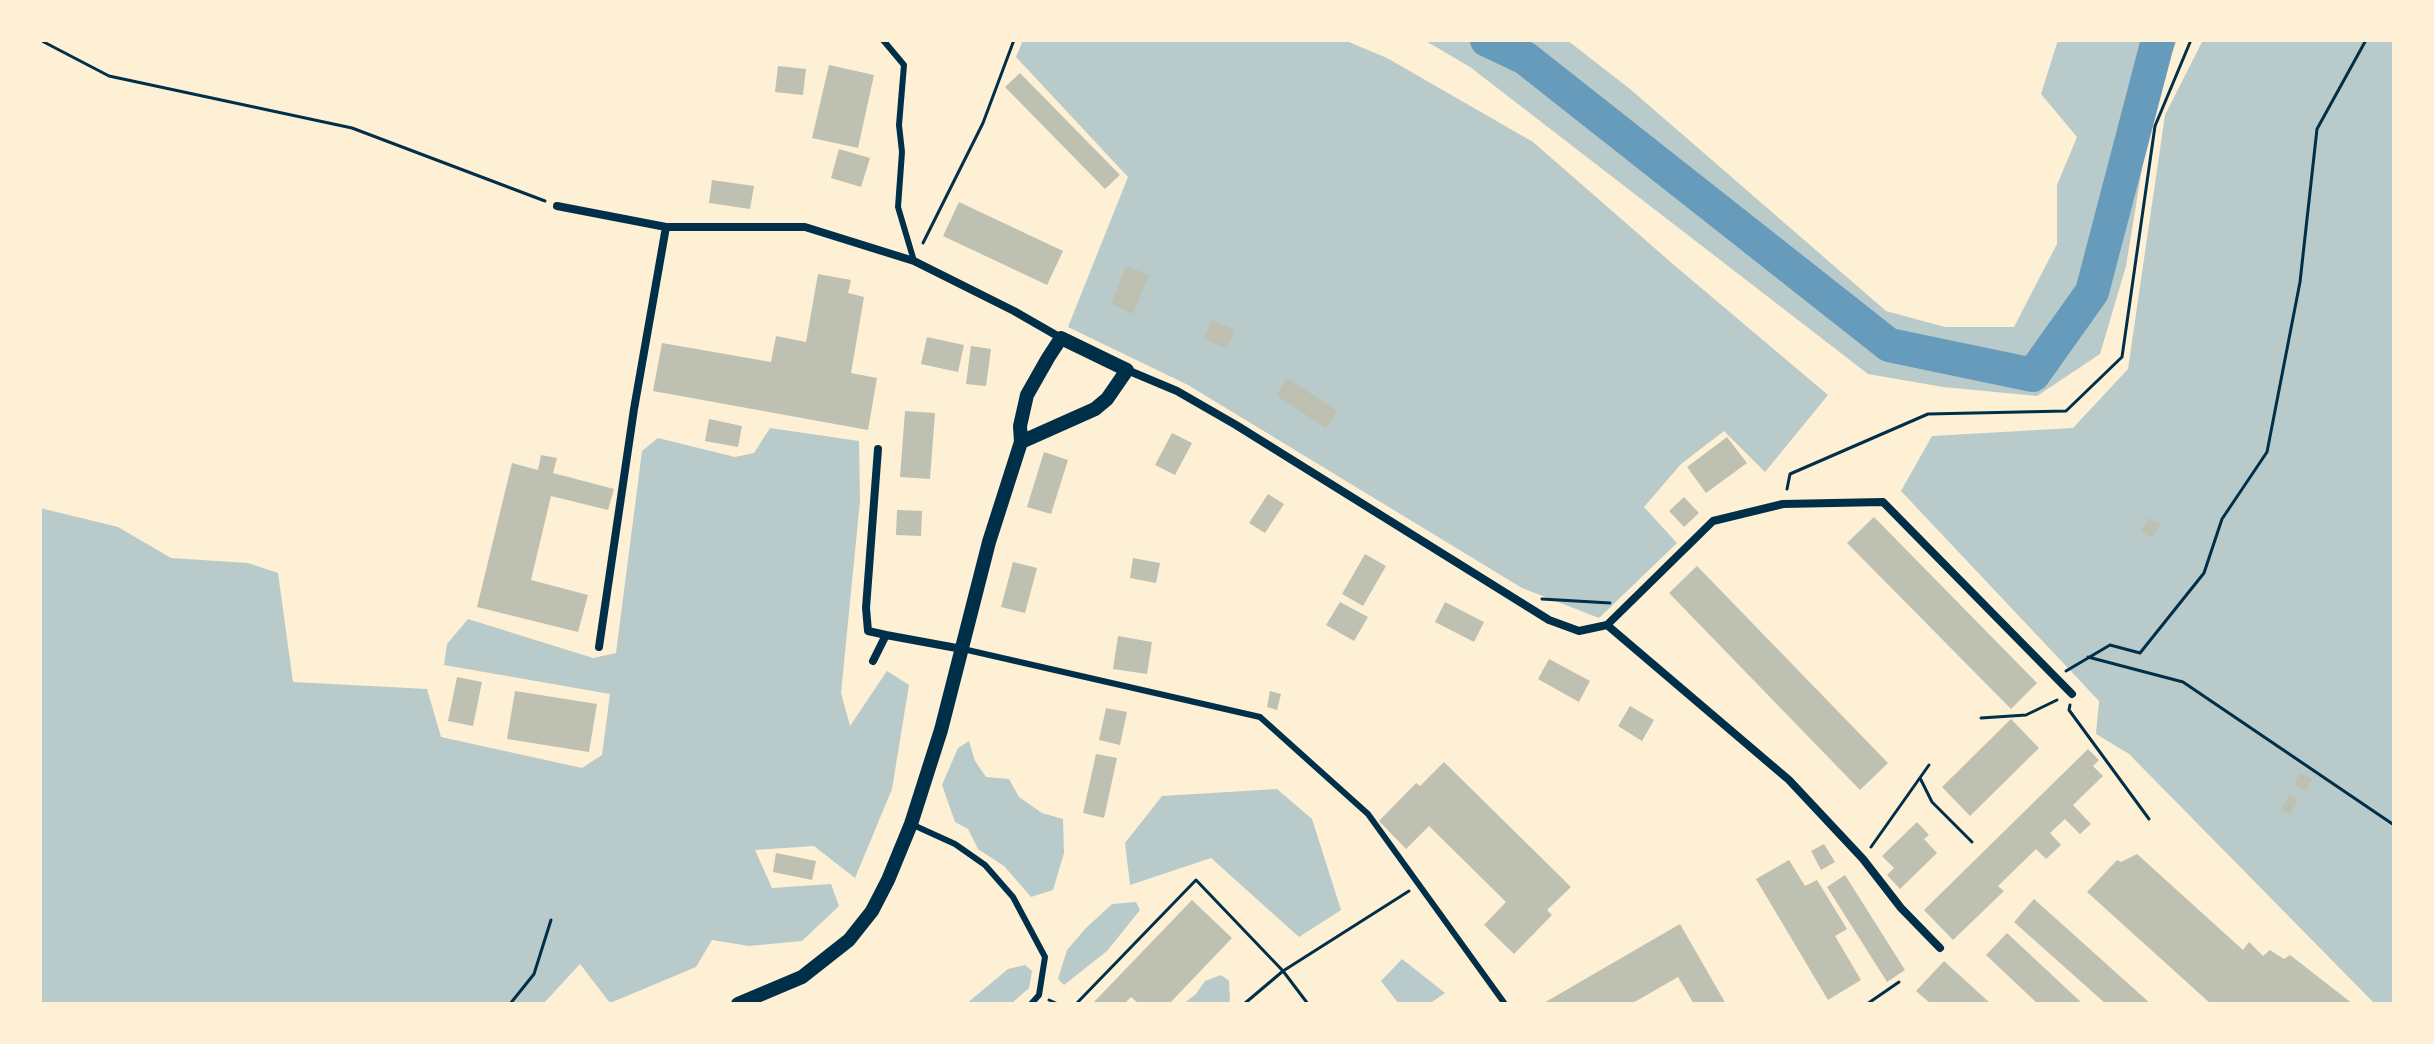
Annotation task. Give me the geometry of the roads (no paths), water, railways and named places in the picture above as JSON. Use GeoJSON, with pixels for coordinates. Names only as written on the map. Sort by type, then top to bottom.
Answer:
{"type":"FeatureCollection","features":[{"type":"Feature","properties":{"kind":"street"},"geometry":{"type":"LineString","coordinates":[[557,206],[666,227],[805,227],[914,261],[1061,338],[1177,391],[1549,620],[1579,631],[1607,625],[1713,521],[1783,504],[1883,502],[2072,694]]}},
{"type":"Feature","properties":{"kind":"street"},"geometry":{"type":"LineString","coordinates":[[599,647],[634,409],[666,227]]}},
{"type":"Feature","properties":{"kind":"street"},"geometry":{"type":"LineString","coordinates":[[738,1004],[802,977],[849,940],[872,911],[911,824],[941,730],[989,542],[1021,442],[1020,426],[1027,395],[1061,338]]}},
{"type":"Feature","properties":{"kind":"street"},"geometry":{"type":"LineString","coordinates":[[1021,442],[1095,409],[1107,399],[1127,370]]}},
{"type":"Feature","properties":{"kind":"street"},"geometry":{"type":"LineString","coordinates":[[878,449],[866,608],[868,631],[962,649]]}},
{"type":"Feature","properties":{"kind":"street"},"geometry":{"type":"LineString","coordinates":[[1607,625],[1789,780],[1940,948]]}},
{"type":"Feature","properties":{"kind":"street"},"geometry":{"type":"LineString","coordinates":[[873,661],[886,635]]}},
{"type":"Feature","properties":{"kind":"lane"},"geometry":{"type":"LineString","coordinates":[[883,40],[904,65],[899,125],[902,152],[898,207],[914,261]]}},
{"type":"Feature","properties":{"kind":"lane"},"geometry":{"type":"LineString","coordinates":[[962,649],[1260,717],[1368,814],[1505,1004]]}},
{"type":"Feature","properties":{"kind":"lane"},"geometry":{"type":"LineString","coordinates":[[911,824],[955,844],[985,865],[1013,897],[1045,957],[1039,995],[1031,1004]]}},
{"type":"Feature","properties":{"kind":"waterway"},"geometry":{"type":"LineString","coordinates":[[1487,40],[1525,58],[1889,345],[2033,375],[2092,292],[2158,40]]}}]}
